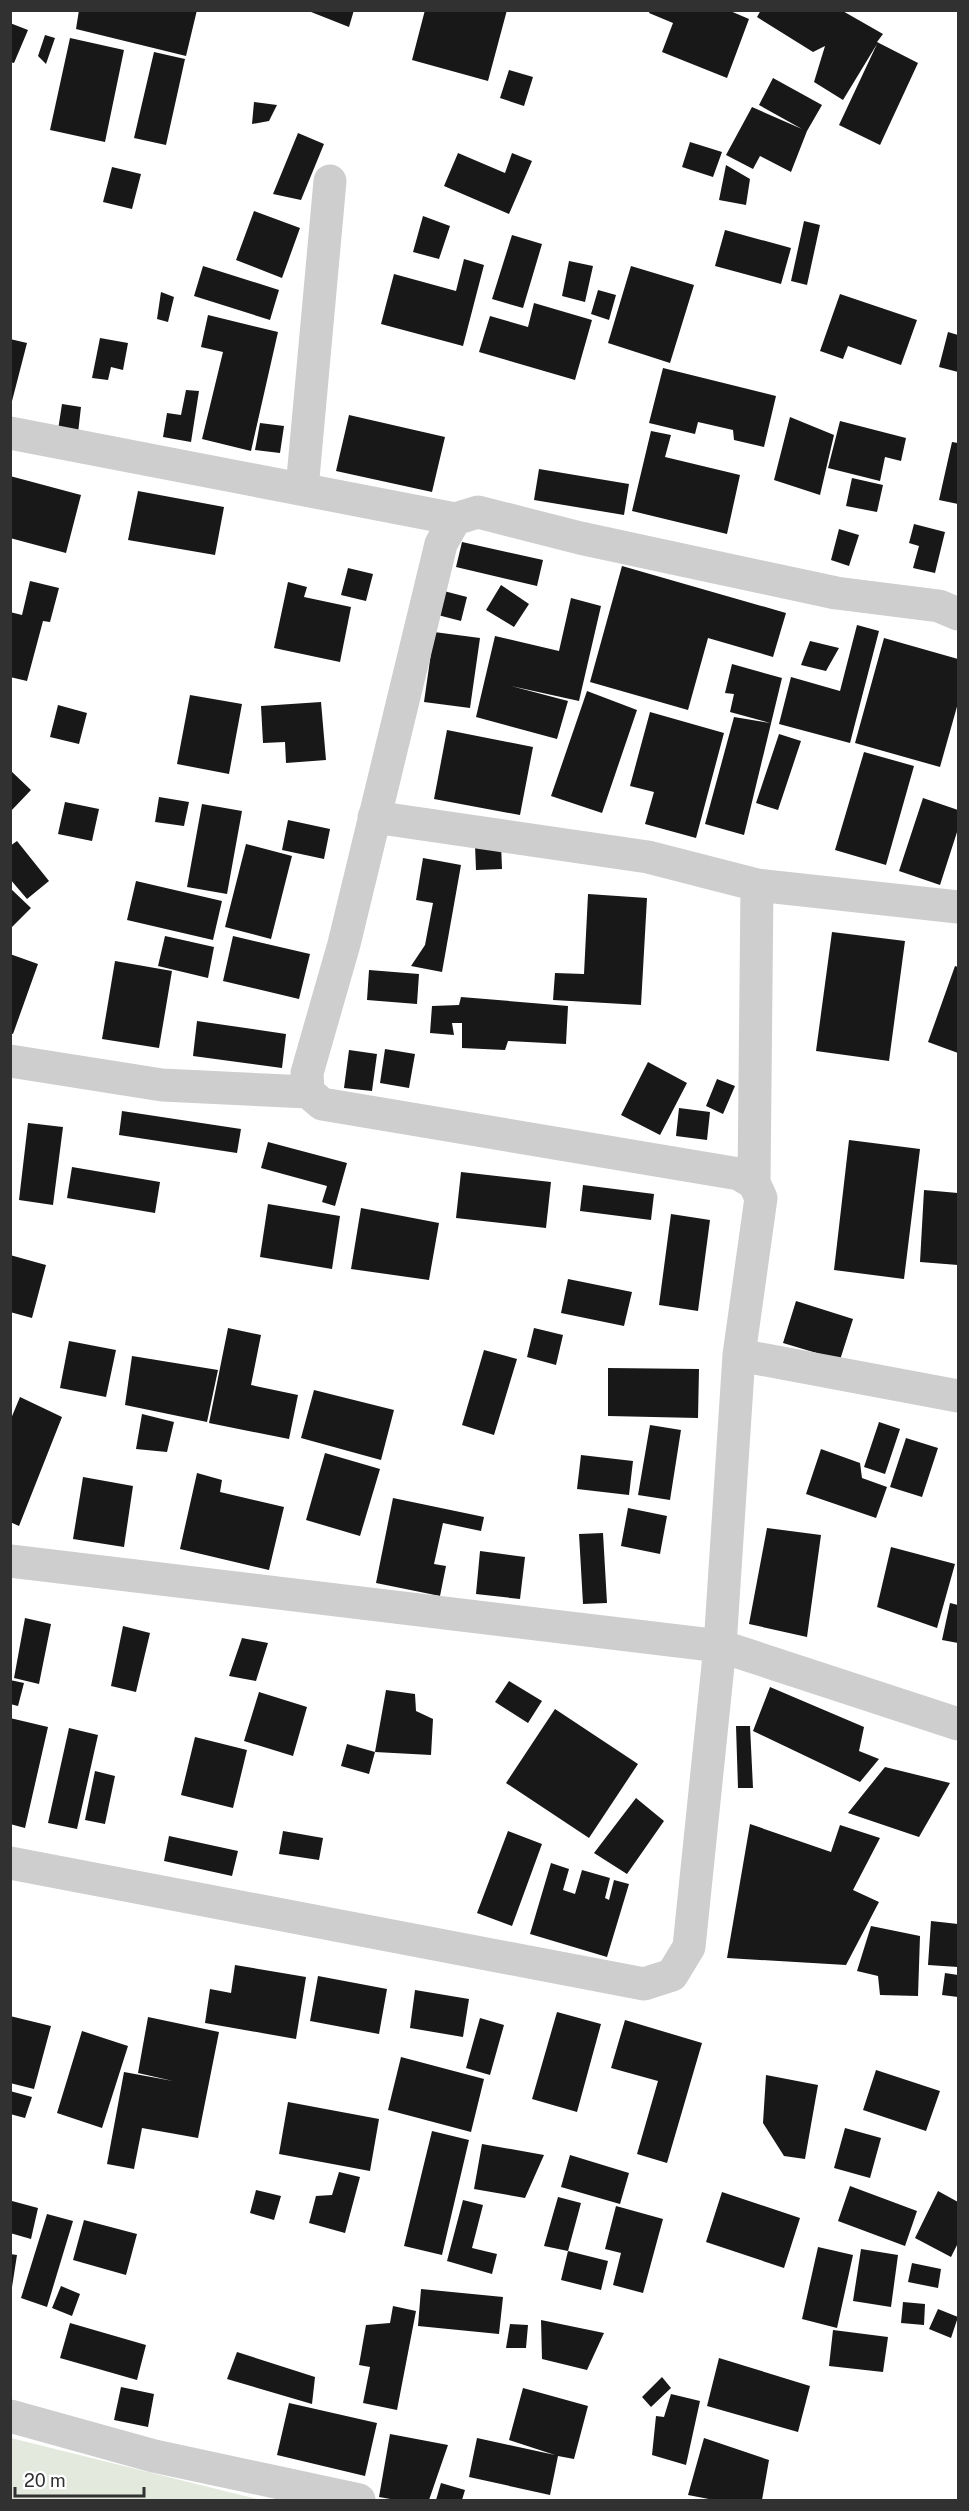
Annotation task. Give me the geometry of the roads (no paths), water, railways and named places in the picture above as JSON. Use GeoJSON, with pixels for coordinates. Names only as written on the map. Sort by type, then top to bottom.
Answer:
{"type":"FeatureCollection","features":[{"type":"Feature","properties":{"kind":"street"},"geometry":{"type":"LineString","coordinates":[[302,489],[330,181]]}},
{"type":"Feature","properties":{"kind":"street"},"geometry":{"type":"LineString","coordinates":[[10,433],[455,519],[478,512],[580,538],[825,591],[939,606],[958,614]]}},
{"type":"Feature","properties":{"kind":"street"},"geometry":{"type":"LineString","coordinates":[[309,1092],[307,1073],[344,944],[441,544],[455,519]]}},
{"type":"Feature","properties":{"kind":"street"},"geometry":{"type":"LineString","coordinates":[[374,817],[648,857],[757,885],[958,907]]}},
{"type":"Feature","properties":{"kind":"street"},"geometry":{"type":"LineString","coordinates":[[10,1863],[644,1984],[672,1975],[689,1947],[720,1646],[739,1355],[761,1198],[754,1183],[757,885]]}},
{"type":"Feature","properties":{"kind":"street"},"geometry":{"type":"LineString","coordinates":[[10,1061],[162,1085],[309,1092],[322,1104],[739,1174],[754,1183]]}},
{"type":"Feature","properties":{"kind":"street"},"geometry":{"type":"LineString","coordinates":[[739,1355],[958,1396]]}},
{"type":"Feature","properties":{"kind":"street"},"geometry":{"type":"LineString","coordinates":[[10,1561],[720,1646],[958,1724]]}},
{"type":"Feature","properties":{"kind":"street"},"geometry":{"type":"LineString","coordinates":[[10,2416],[154,2456],[359,2500]]}}]}
